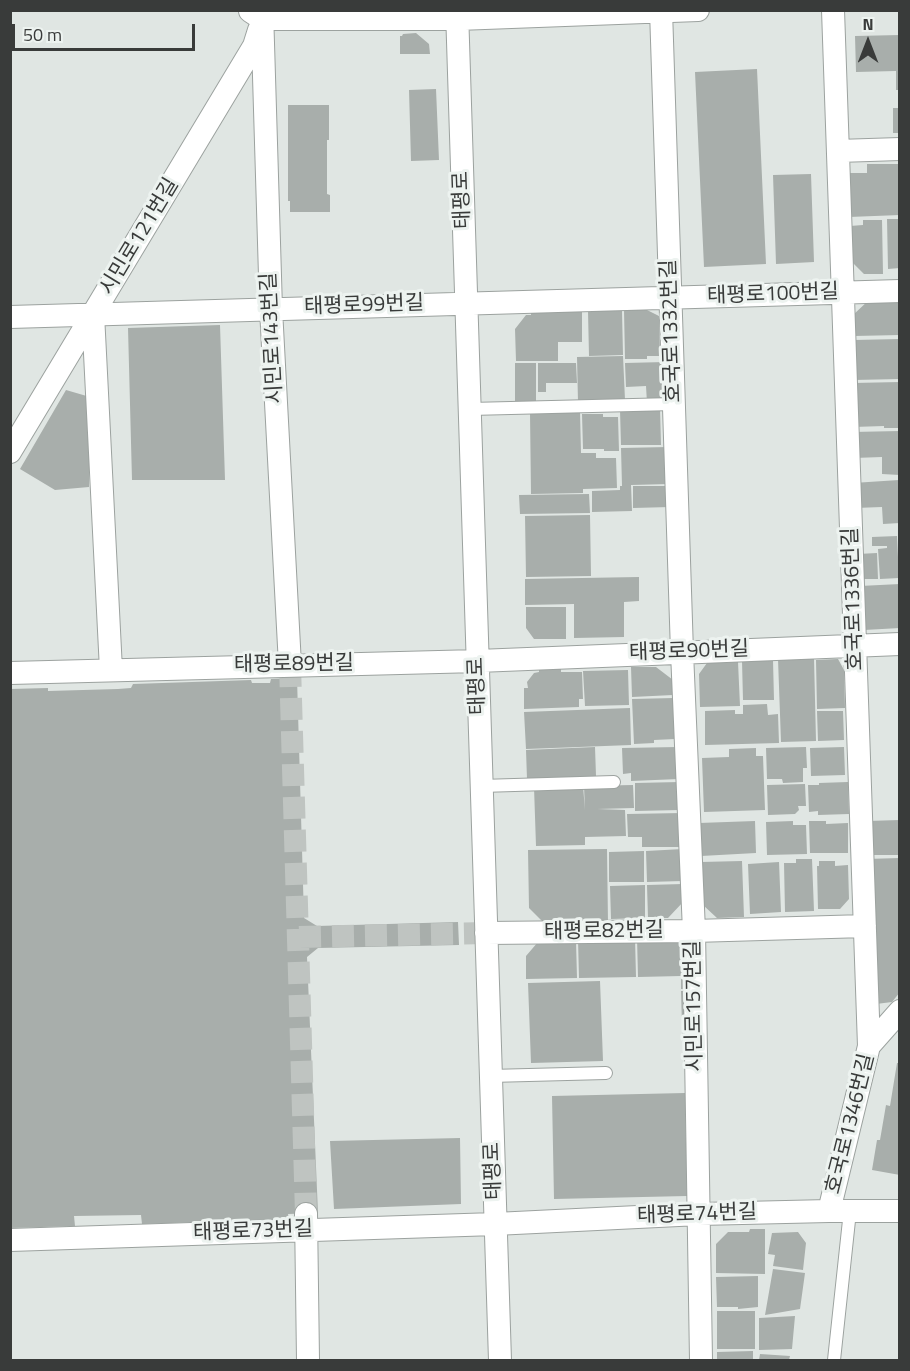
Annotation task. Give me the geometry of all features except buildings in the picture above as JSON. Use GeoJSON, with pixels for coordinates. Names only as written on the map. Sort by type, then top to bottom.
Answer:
{"type":"FeatureCollection","features":[{"type":"Feature","properties":{"kind":"street"},"geometry":{"type":"LineString","coordinates":[[258,13],[457,15],[698,10]]}},
{"type":"Feature","properties":{"kind":"street","name":"호국로1336번길"},"geometry":{"type":"LineString","coordinates":[[833,10],[869,1046]]}},
{"type":"Feature","properties":{"kind":"street","name":"호국로1332번길"},"geometry":{"type":"LineString","coordinates":[[661,11],[682,652]]}},
{"type":"Feature","properties":{"kind":"street","name":"시민로143번길"},"geometry":{"type":"LineString","coordinates":[[258,13],[290,665]]}},
{"type":"Feature","properties":{"kind":"street","name":"시민로121번길"},"geometry":{"type":"LineString","coordinates":[[10,452],[254,46],[258,13]]}},
{"type":"Feature","properties":{"kind":"street","name":"태평로"},"geometry":{"type":"LineString","coordinates":[[457,15],[500,1360]]}},
{"type":"Feature","properties":{"kind":"street"},"geometry":{"type":"LineString","coordinates":[[838,151],[900,149]]}},
{"type":"Feature","properties":{"kind":"street","name":"태평로100번길"},"geometry":{"type":"LineString","coordinates":[[466,304],[900,291]]}},
{"type":"Feature","properties":{"kind":"street","name":"태평로99번길"},"geometry":{"type":"LineString","coordinates":[[10,316],[466,304]]}},
{"type":"Feature","properties":{"kind":"street"},"geometry":{"type":"LineString","coordinates":[[93,314],[111,670]]}},
{"type":"Feature","properties":{"kind":"street","name":"태평로90번길"},"geometry":{"type":"LineString","coordinates":[[477,661],[900,644]]}},
{"type":"Feature","properties":{"kind":"street","name":"시민로157번길"},"geometry":{"type":"LineString","coordinates":[[682,652],[694,931],[701,1360]]}},
{"type":"Feature","properties":{"kind":"street","name":"태평로89번길"},"geometry":{"type":"LineString","coordinates":[[10,672],[477,661]]}},
{"type":"Feature","properties":{"kind":"street","name":"태평로82번길"},"geometry":{"type":"LineString","coordinates":[[486,933],[694,931],[865,926]]}},
{"type":"Feature","properties":{"kind":"street","name":"호국로1346번길"},"geometry":{"type":"LineString","coordinates":[[839,1211],[869,1046],[900,1011]]}},
{"type":"Feature","properties":{"kind":"street","name":"태평로74번길"},"geometry":{"type":"LineString","coordinates":[[495,1224],[699,1214],[900,1211]]}},
{"type":"Feature","properties":{"kind":"street"},"geometry":{"type":"LineString","coordinates":[[307,1222],[308,1360]]}},
{"type":"Feature","properties":{"kind":"street","name":"태평로73번길"},"geometry":{"type":"LineString","coordinates":[[10,1240],[307,1222],[495,1224]]}},
{"type":"Feature","properties":{"kind":"lane"},"geometry":{"type":"LineString","coordinates":[[470,409],[674,404]]}},
{"type":"Feature","properties":{"kind":"lane"},"geometry":{"type":"LineString","coordinates":[[481,786],[614,782]]}},
{"type":"Feature","properties":{"kind":"lane"},"geometry":{"type":"LineString","coordinates":[[490,1076],[606,1073]]}},
{"type":"Feature","properties":{"kind":"lane","name":"호국로1346번길"},"geometry":{"type":"LineString","coordinates":[[834,1360],[839,1211]]}},
{"type":"Feature","properties":{"kind":"tunnel"},"geometry":{"type":"LineString","coordinates":[[290,665],[306,1214]]}},
{"type":"Feature","properties":{"kind":"tunnel"},"geometry":{"type":"LineString","coordinates":[[299,937],[486,933]]}}]}
